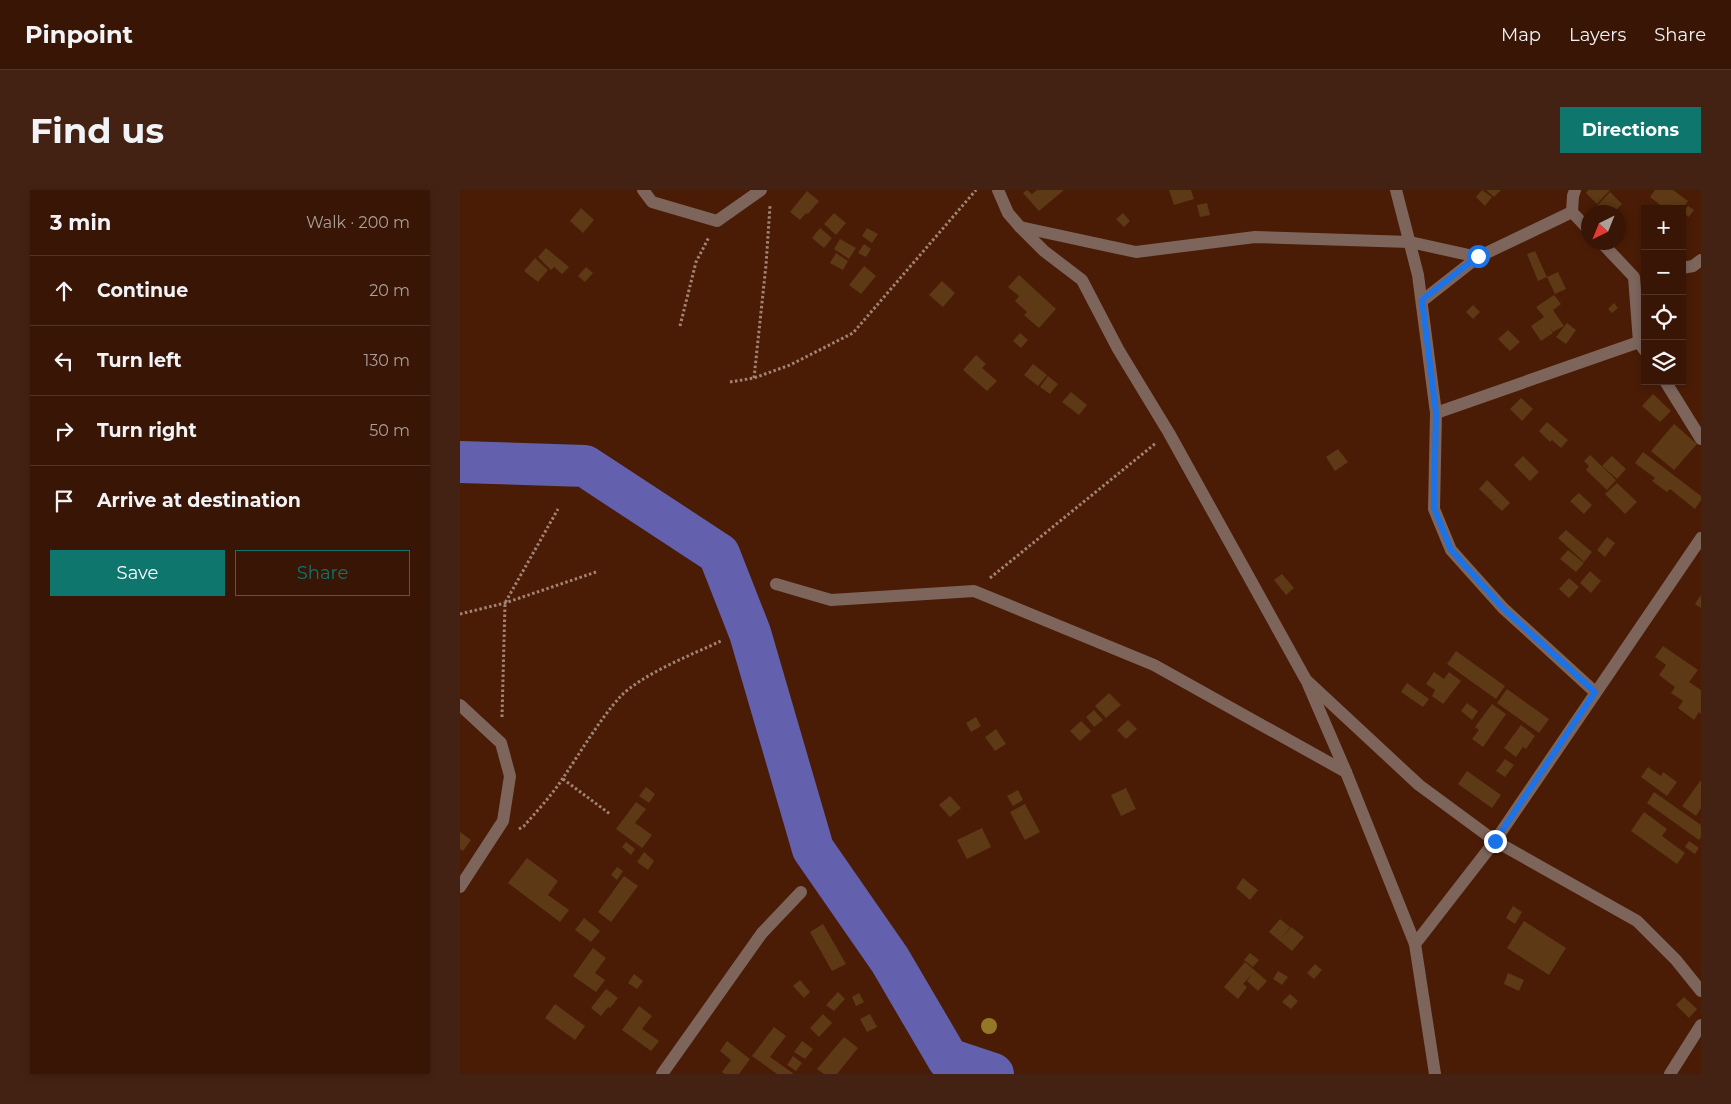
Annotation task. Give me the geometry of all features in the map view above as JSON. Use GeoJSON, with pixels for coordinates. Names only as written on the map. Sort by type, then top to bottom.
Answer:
{"type":"FeatureCollection","features":[{"type":"Feature","properties":{"kind":"street"},"geometry":{"type":"LineString","coordinates":[[643,190],[652,202],[717,221],[761,190]]}},
{"type":"Feature","properties":{"kind":"street"},"geometry":{"type":"LineString","coordinates":[[998,190],[1008,213],[1020,227],[1044,250],[1082,280],[1118,348],[1169,433],[1306,680],[1346,772],[1415,944],[1435,1074]]}},
{"type":"Feature","properties":{"kind":"street"},"geometry":{"type":"LineString","coordinates":[[1396,190],[1418,275],[1436,413],[1434,508],[1451,550],[1503,608],[1595,692]]}},
{"type":"Feature","properties":{"kind":"street"},"geometry":{"type":"LineString","coordinates":[[1575,190],[1572,212],[1581,222]]}},
{"type":"Feature","properties":{"kind":"street"},"geometry":{"type":"LineString","coordinates":[[1422,300],[1478,256],[1572,212]]}},
{"type":"Feature","properties":{"kind":"street"},"geometry":{"type":"LineString","coordinates":[[1020,227],[1136,252],[1255,237],[1410,242],[1478,256]]}},
{"type":"Feature","properties":{"kind":"street"},"geometry":{"type":"LineString","coordinates":[[1610,250],[1639,276],[1642,340]]}},
{"type":"Feature","properties":{"kind":"street"},"geometry":{"type":"LineString","coordinates":[[1686,267],[1694,266],[1701,260]]}},
{"type":"Feature","properties":{"kind":"street"},"geometry":{"type":"LineString","coordinates":[[1436,413],[1641,346]]}},
{"type":"Feature","properties":{"kind":"street"},"geometry":{"type":"LineString","coordinates":[[1667,385],[1701,439]]}},
{"type":"Feature","properties":{"kind":"street"},"geometry":{"type":"LineString","coordinates":[[1415,944],[1495,841],[1701,538]]}},
{"type":"Feature","properties":{"kind":"street"},"geometry":{"type":"LineString","coordinates":[[776,584],[831,600],[974,591],[1154,665],[1346,772]]}},
{"type":"Feature","properties":{"kind":"street"},"geometry":{"type":"LineString","coordinates":[[1306,680],[1419,784],[1495,841],[1637,921],[1676,960],[1701,991]]}},
{"type":"Feature","properties":{"kind":"street"},"geometry":{"type":"LineString","coordinates":[[460,705],[501,743],[510,776],[503,821],[460,886]]}},
{"type":"Feature","properties":{"kind":"street"},"geometry":{"type":"LineString","coordinates":[[662,1074],[762,933],[801,892]]}},
{"type":"Feature","properties":{"kind":"street"},"geometry":{"type":"LineString","coordinates":[[1670,1074],[1701,1025]]}},
{"type":"Feature","properties":{"kind":"path"},"geometry":{"type":"LineString","coordinates":[[730,382],[754,378],[790,365],[853,333],[976,190]]}},
{"type":"Feature","properties":{"kind":"path"},"geometry":{"type":"LineString","coordinates":[[754,378],[771,199]]}},
{"type":"Feature","properties":{"kind":"path"},"geometry":{"type":"LineString","coordinates":[[680,326],[696,262],[717,221]]}},
{"type":"Feature","properties":{"kind":"path"},"geometry":{"type":"LineString","coordinates":[[974,591],[1169,433]]}},
{"type":"Feature","properties":{"kind":"path"},"geometry":{"type":"LineString","coordinates":[[501,743],[504,603],[558,509]]}},
{"type":"Feature","properties":{"kind":"path"},"geometry":{"type":"LineString","coordinates":[[460,614],[504,603],[596,572]]}},
{"type":"Feature","properties":{"kind":"path"},"geometry":{"type":"LineString","coordinates":[[496,832],[516,830],[524,826],[562,779],[620,697],[649,676],[720,641]]}},
{"type":"Feature","properties":{"kind":"path"},"geometry":{"type":"LineString","coordinates":[[562,779],[610,814]]}},
{"type":"Feature","properties":{"kind":"building"},"geometry":{"type":"Polygon","coordinates":[[[1027,190],[1032,194],[1037,190],[1064,190],[1039,211],[1023,193],[1027,190]]]}},
{"type":"Feature","properties":{"kind":"building"},"geometry":{"type":"Polygon","coordinates":[[[1169,190],[1191,190],[1194,199],[1174,205],[1169,190]]]}},
{"type":"Feature","properties":{"kind":"building"},"geometry":{"type":"Polygon","coordinates":[[[1482,190],[1492,197],[1485,206],[1476,197],[1482,190]]]}},
{"type":"Feature","properties":{"kind":"building"},"geometry":{"type":"Polygon","coordinates":[[[1486,190],[1501,190],[1494,197],[1486,190]]]}},
{"type":"Feature","properties":{"kind":"building"},"geometry":{"type":"Polygon","coordinates":[[[1588,190],[1610,190],[1597,204],[1586,193],[1588,190]]]}},
{"type":"Feature","properties":{"kind":"building"},"geometry":{"type":"Polygon","coordinates":[[[1655,190],[1673,190],[1688,201],[1685,205],[1660,205],[1650,197],[1655,190]]]}},
{"type":"Feature","properties":{"kind":"building"},"geometry":{"type":"Polygon","coordinates":[[[807,191],[819,201],[800,220],[790,212],[807,191]]]}},
{"type":"Feature","properties":{"kind":"building"},"geometry":{"type":"Polygon","coordinates":[[[1610,192],[1622,204],[1621,205],[1598,205],[1610,192]]]}},
{"type":"Feature","properties":{"kind":"building"},"geometry":{"type":"Polygon","coordinates":[[[1207,203],[1210,215],[1200,217],[1197,205],[1207,203]]]}},
{"type":"Feature","properties":{"kind":"building"},"geometry":{"type":"Polygon","coordinates":[[[1688,206],[1694,210],[1689,217],[1686,215],[1688,206]]]}},
{"type":"Feature","properties":{"kind":"building"},"geometry":{"type":"Polygon","coordinates":[[[581,208],[594,220],[583,233],[570,221],[581,208]]]}},
{"type":"Feature","properties":{"kind":"building"},"geometry":{"type":"Polygon","coordinates":[[[834,213],[846,223],[836,235],[824,224],[834,213]]]}},
{"type":"Feature","properties":{"kind":"building"},"geometry":{"type":"Polygon","coordinates":[[[1123,213],[1130,221],[1124,227],[1116,219],[1123,213]]]}},
{"type":"Feature","properties":{"kind":"building"},"geometry":{"type":"Polygon","coordinates":[[[820,228],[832,238],[824,248],[812,238],[820,228]]]}},
{"type":"Feature","properties":{"kind":"building"},"geometry":{"type":"Polygon","coordinates":[[[867,228],[878,234],[872,243],[862,236],[867,228]]]}},
{"type":"Feature","properties":{"kind":"building"},"geometry":{"type":"Polygon","coordinates":[[[840,239],[856,248],[849,259],[834,249],[840,239]]]}},
{"type":"Feature","properties":{"kind":"building"},"geometry":{"type":"Polygon","coordinates":[[[864,244],[871,249],[866,257],[858,253],[864,244]]]}},
{"type":"Feature","properties":{"kind":"building"},"geometry":{"type":"Polygon","coordinates":[[[546,248],[569,267],[562,274],[554,267],[551,270],[538,257],[546,248]]]}},
{"type":"Feature","properties":{"kind":"building"},"geometry":{"type":"Polygon","coordinates":[[[1535,251],[1547,277],[1538,281],[1527,254],[1535,251]]]}},
{"type":"Feature","properties":{"kind":"building"},"geometry":{"type":"Polygon","coordinates":[[[836,253],[848,261],[843,270],[830,263],[836,253]]]}},
{"type":"Feature","properties":{"kind":"building"},"geometry":{"type":"Polygon","coordinates":[[[535,258],[548,270],[538,282],[524,271],[535,258]]]}},
{"type":"Feature","properties":{"kind":"building"},"geometry":{"type":"Polygon","coordinates":[[[864,266],[876,276],[861,294],[849,285],[864,266]]]}},
{"type":"Feature","properties":{"kind":"building"},"geometry":{"type":"Polygon","coordinates":[[[586,267],[593,273],[585,282],[578,276],[586,267]]]}},
{"type":"Feature","properties":{"kind":"building"},"geometry":{"type":"Polygon","coordinates":[[[1558,272],[1566,289],[1555,294],[1547,277],[1558,272]]]}},
{"type":"Feature","properties":{"kind":"building"},"geometry":{"type":"Polygon","coordinates":[[[1019,275],[1056,309],[1039,328],[1024,315],[1027,312],[1015,301],[1019,296],[1008,287],[1019,275]]]}},
{"type":"Feature","properties":{"kind":"building"},"geometry":{"type":"Polygon","coordinates":[[[942,281],[955,293],[943,307],[929,295],[942,281]]]}},
{"type":"Feature","properties":{"kind":"building"},"geometry":{"type":"Polygon","coordinates":[[[1554,295],[1561,304],[1553,310],[1564,326],[1553,332],[1549,326],[1553,333],[1541,341],[1531,326],[1544,317],[1536,307],[1554,295]]]}},
{"type":"Feature","properties":{"kind":"building"},"geometry":{"type":"Polygon","coordinates":[[[1614,303],[1618,308],[1612,313],[1608,309],[1614,303]]]}},
{"type":"Feature","properties":{"kind":"building"},"geometry":{"type":"Polygon","coordinates":[[[1473,305],[1480,312],[1473,319],[1466,312],[1473,305]]]}},
{"type":"Feature","properties":{"kind":"building"},"geometry":{"type":"Polygon","coordinates":[[[1567,323],[1576,330],[1566,344],[1556,337],[1567,323]]]}},
{"type":"Feature","properties":{"kind":"building"},"geometry":{"type":"Polygon","coordinates":[[[1508,330],[1520,342],[1510,351],[1498,339],[1508,330]]]}},
{"type":"Feature","properties":{"kind":"building"},"geometry":{"type":"Polygon","coordinates":[[[1020,333],[1028,340],[1021,348],[1013,341],[1020,333]]]}},
{"type":"Feature","properties":{"kind":"building"},"geometry":{"type":"Polygon","coordinates":[[[976,355],[986,364],[982,368],[997,381],[987,391],[963,370],[976,355]]]}},
{"type":"Feature","properties":{"kind":"building"},"geometry":{"type":"Polygon","coordinates":[[[1033,364],[1047,375],[1038,386],[1024,375],[1033,364]]]}},
{"type":"Feature","properties":{"kind":"building"},"geometry":{"type":"Polygon","coordinates":[[[1048,376],[1058,384],[1050,394],[1040,387],[1048,376]]]}},
{"type":"Feature","properties":{"kind":"building"},"geometry":{"type":"Polygon","coordinates":[[[1071,392],[1087,405],[1079,415],[1062,402],[1071,392]]]}},
{"type":"Feature","properties":{"kind":"building"},"geometry":{"type":"Polygon","coordinates":[[[1653,394],[1671,411],[1660,422],[1642,406],[1653,394]]]}},
{"type":"Feature","properties":{"kind":"building"},"geometry":{"type":"Polygon","coordinates":[[[1521,398],[1533,409],[1522,421],[1510,409],[1521,398]]]}},
{"type":"Feature","properties":{"kind":"building"},"geometry":{"type":"Polygon","coordinates":[[[1547,422],[1568,440],[1561,448],[1552,440],[1550,442],[1539,431],[1547,422]]]}},
{"type":"Feature","properties":{"kind":"building"},"geometry":{"type":"Polygon","coordinates":[[[1674,424],[1697,444],[1674,470],[1651,451],[1674,424]]]}},
{"type":"Feature","properties":{"kind":"building"},"geometry":{"type":"Polygon","coordinates":[[[1338,449],[1348,462],[1335,471],[1326,457],[1338,449]]]}},
{"type":"Feature","properties":{"kind":"building"},"geometry":{"type":"Polygon","coordinates":[[[1643,452],[1701,496],[1701,500],[1695,509],[1670,489],[1667,492],[1652,481],[1655,478],[1635,463],[1643,452]]]}},
{"type":"Feature","properties":{"kind":"building"},"geometry":{"type":"Polygon","coordinates":[[[1590,455],[1616,480],[1607,490],[1586,470],[1589,466],[1584,461],[1590,455]]]}},
{"type":"Feature","properties":{"kind":"building"},"geometry":{"type":"Polygon","coordinates":[[[1523,456],[1539,472],[1530,481],[1514,465],[1523,456]]]}},
{"type":"Feature","properties":{"kind":"building"},"geometry":{"type":"Polygon","coordinates":[[[1612,456],[1626,469],[1617,479],[1602,466],[1612,456]]]}},
{"type":"Feature","properties":{"kind":"building"},"geometry":{"type":"Polygon","coordinates":[[[1487,480],[1510,503],[1502,511],[1492,502],[1496,497],[1492,501],[1479,489],[1487,480]]]}},
{"type":"Feature","properties":{"kind":"building"},"geometry":{"type":"Polygon","coordinates":[[[1617,483],[1637,502],[1625,514],[1605,494],[1617,483]]]}},
{"type":"Feature","properties":{"kind":"building"},"geometry":{"type":"Polygon","coordinates":[[[1579,493],[1592,505],[1584,514],[1570,501],[1579,493]]]}},
{"type":"Feature","properties":{"kind":"building"},"geometry":{"type":"Polygon","coordinates":[[[1566,530],[1592,552],[1584,562],[1558,538],[1566,530]]]}},
{"type":"Feature","properties":{"kind":"building"},"geometry":{"type":"Polygon","coordinates":[[[1607,537],[1615,543],[1605,557],[1597,550],[1607,537]]]}},
{"type":"Feature","properties":{"kind":"building"},"geometry":{"type":"Polygon","coordinates":[[[1568,550],[1584,563],[1576,572],[1560,559],[1568,550]]]}},
{"type":"Feature","properties":{"kind":"building"},"geometry":{"type":"Polygon","coordinates":[[[1590,571],[1601,581],[1591,593],[1580,583],[1590,571]]]}},
{"type":"Feature","properties":{"kind":"building"},"geometry":{"type":"Polygon","coordinates":[[[1282,574],[1294,588],[1286,595],[1274,580],[1282,574]]]}},
{"type":"Feature","properties":{"kind":"building"},"geometry":{"type":"Polygon","coordinates":[[[1569,578],[1579,587],[1569,598],[1559,589],[1569,578]]]}},
{"type":"Feature","properties":{"kind":"building"},"geometry":{"type":"Polygon","coordinates":[[[1701,595],[1701,608],[1695,604],[1701,595]]]}},
{"type":"Feature","properties":{"kind":"building"},"geometry":{"type":"Polygon","coordinates":[[[1663,646],[1698,670],[1689,682],[1701,690],[1701,714],[1699,712],[1694,720],[1678,708],[1683,701],[1671,693],[1675,687],[1659,675],[1666,665],[1655,657],[1663,646]]]}},
{"type":"Feature","properties":{"kind":"building"},"geometry":{"type":"Polygon","coordinates":[[[1456,651],[1505,686],[1496,699],[1447,664],[1456,651]]]}},
{"type":"Feature","properties":{"kind":"building"},"geometry":{"type":"Polygon","coordinates":[[[1434,672],[1444,679],[1449,672],[1461,681],[1443,704],[1432,696],[1435,690],[1426,684],[1434,672]]]}},
{"type":"Feature","properties":{"kind":"building"},"geometry":{"type":"Polygon","coordinates":[[[1407,683],[1429,699],[1423,707],[1401,692],[1407,683]]]}},
{"type":"Feature","properties":{"kind":"building"},"geometry":{"type":"Polygon","coordinates":[[[1507,689],[1549,719],[1539,733],[1497,703],[1507,689]]]}},
{"type":"Feature","properties":{"kind":"building"},"geometry":{"type":"Polygon","coordinates":[[[1109,693],[1121,705],[1106,718],[1095,706],[1109,693]]]}},
{"type":"Feature","properties":{"kind":"building"},"geometry":{"type":"Polygon","coordinates":[[[1467,703],[1478,711],[1472,720],[1461,711],[1467,703]]]}},
{"type":"Feature","properties":{"kind":"building"},"geometry":{"type":"Polygon","coordinates":[[[1492,704],[1506,714],[1483,747],[1472,739],[1479,730],[1475,727],[1492,704]]]}},
{"type":"Feature","properties":{"kind":"building"},"geometry":{"type":"Polygon","coordinates":[[[1094,710],[1103,720],[1094,727],[1086,717],[1094,710]]]}},
{"type":"Feature","properties":{"kind":"building"},"geometry":{"type":"Polygon","coordinates":[[[976,717],[981,726],[971,732],[966,723],[976,717]]]}},
{"type":"Feature","properties":{"kind":"building"},"geometry":{"type":"Polygon","coordinates":[[[1128,720],[1137,729],[1126,739],[1117,730],[1128,720]]]}},
{"type":"Feature","properties":{"kind":"building"},"geometry":{"type":"Polygon","coordinates":[[[1081,721],[1091,731],[1080,741],[1070,731],[1081,721]]]}},
{"type":"Feature","properties":{"kind":"building"},"geometry":{"type":"Polygon","coordinates":[[[1521,725],[1535,736],[1526,749],[1523,747],[1516,757],[1504,748],[1521,725]]]}},
{"type":"Feature","properties":{"kind":"building"},"geometry":{"type":"Polygon","coordinates":[[[996,729],[1006,744],[995,751],[985,737],[996,729]]]}},
{"type":"Feature","properties":{"kind":"building"},"geometry":{"type":"Polygon","coordinates":[[[1505,759],[1514,765],[1505,777],[1496,771],[1505,759]]]}},
{"type":"Feature","properties":{"kind":"building"},"geometry":{"type":"Polygon","coordinates":[[[1648,767],[1661,776],[1663,772],[1677,782],[1667,796],[1641,777],[1648,767]]]}},
{"type":"Feature","properties":{"kind":"building"},"geometry":{"type":"Polygon","coordinates":[[[1467,771],[1501,795],[1492,808],[1458,784],[1467,771]]]}},
{"type":"Feature","properties":{"kind":"building"},"geometry":{"type":"Polygon","coordinates":[[[1701,780],[1701,808],[1696,816],[1682,806],[1701,780]]]}},
{"type":"Feature","properties":{"kind":"building"},"geometry":{"type":"Polygon","coordinates":[[[646,787],[655,794],[649,803],[639,796],[646,787]]]}},
{"type":"Feature","properties":{"kind":"building"},"geometry":{"type":"Polygon","coordinates":[[[1126,788],[1136,809],[1121,816],[1111,795],[1126,788]]]}},
{"type":"Feature","properties":{"kind":"building"},"geometry":{"type":"Polygon","coordinates":[[[1018,790],[1023,800],[1013,806],[1007,796],[1018,790]]]}},
{"type":"Feature","properties":{"kind":"building"},"geometry":{"type":"Polygon","coordinates":[[[1654,792],[1701,825],[1701,837],[1699,840],[1647,803],[1654,792]]]}},
{"type":"Feature","properties":{"kind":"building"},"geometry":{"type":"Polygon","coordinates":[[[950,796],[961,808],[950,817],[939,805],[950,796]]]}},
{"type":"Feature","properties":{"kind":"building"},"geometry":{"type":"Polygon","coordinates":[[[636,802],[646,809],[635,823],[652,835],[642,848],[616,829],[636,802]]]}},
{"type":"Feature","properties":{"kind":"building"},"geometry":{"type":"Polygon","coordinates":[[[1025,804],[1040,832],[1025,840],[1010,812],[1025,804]]]}},
{"type":"Feature","properties":{"kind":"building"},"geometry":{"type":"Polygon","coordinates":[[[1644,812],[1667,829],[1662,836],[1685,853],[1677,864],[1631,831],[1644,812]]]}},
{"type":"Feature","properties":{"kind":"building"},"geometry":{"type":"Polygon","coordinates":[[[982,828],[991,847],[967,859],[957,840],[982,828]]]}},
{"type":"Feature","properties":{"kind":"building"},"geometry":{"type":"Polygon","coordinates":[[[460,832],[471,840],[463,851],[460,849],[460,832]]]}},
{"type":"Feature","properties":{"kind":"building"},"geometry":{"type":"Polygon","coordinates":[[[1689,841],[1699,848],[1695,854],[1685,847],[1689,841]]]}},
{"type":"Feature","properties":{"kind":"building"},"geometry":{"type":"Polygon","coordinates":[[[626,842],[635,849],[631,855],[622,847],[626,842]]]}},
{"type":"Feature","properties":{"kind":"building"},"geometry":{"type":"Polygon","coordinates":[[[644,852],[654,861],[648,870],[637,862],[644,852]]]}},
{"type":"Feature","properties":{"kind":"building"},"geometry":{"type":"Polygon","coordinates":[[[527,858],[558,881],[548,895],[569,910],[560,922],[508,883],[527,858]]]}},
{"type":"Feature","properties":{"kind":"building"},"geometry":{"type":"Polygon","coordinates":[[[617,867],[623,871],[617,880],[611,875],[617,867]]]}},
{"type":"Feature","properties":{"kind":"building"},"geometry":{"type":"Polygon","coordinates":[[[624,876],[638,886],[611,922],[598,912],[624,876]]]}},
{"type":"Feature","properties":{"kind":"building"},"geometry":{"type":"Polygon","coordinates":[[[1243,878],[1258,890],[1250,900],[1236,888],[1243,878]]]}},
{"type":"Feature","properties":{"kind":"building"},"geometry":{"type":"Polygon","coordinates":[[[1513,906],[1522,912],[1515,924],[1506,918],[1513,906]]]}},
{"type":"Feature","properties":{"kind":"building"},"geometry":{"type":"Polygon","coordinates":[[[584,918],[600,931],[591,942],[575,930],[584,918]]]}},
{"type":"Feature","properties":{"kind":"building"},"geometry":{"type":"Polygon","coordinates":[[[1280,919],[1290,927],[1282,938],[1291,927],[1304,937],[1292,951],[1269,932],[1280,919]]]}},
{"type":"Feature","properties":{"kind":"building"},"geometry":{"type":"Polygon","coordinates":[[[1524,921],[1566,948],[1549,975],[1507,948],[1524,921]]]}},
{"type":"Feature","properties":{"kind":"building"},"geometry":{"type":"Polygon","coordinates":[[[823,924],[846,964],[832,971],[810,932],[823,924]]]}},
{"type":"Feature","properties":{"kind":"building"},"geometry":{"type":"Polygon","coordinates":[[[593,948],[606,958],[595,973],[605,980],[596,992],[573,976],[593,948]]]}},
{"type":"Feature","properties":{"kind":"building"},"geometry":{"type":"Polygon","coordinates":[[[1250,953],[1259,960],[1253,967],[1244,960],[1250,953]]]}},
{"type":"Feature","properties":{"kind":"building"},"geometry":{"type":"Polygon","coordinates":[[[1245,962],[1267,981],[1258,991],[1247,981],[1252,974],[1243,984],[1247,987],[1238,999],[1224,987],[1245,962]]]}},
{"type":"Feature","properties":{"kind":"building"},"geometry":{"type":"Polygon","coordinates":[[[1315,964],[1322,970],[1314,979],[1307,973],[1315,964]]]}},
{"type":"Feature","properties":{"kind":"building"},"geometry":{"type":"Polygon","coordinates":[[[1278,971],[1288,977],[1282,985],[1273,979],[1278,971]]]}},
{"type":"Feature","properties":{"kind":"building"},"geometry":{"type":"Polygon","coordinates":[[[1508,973],[1524,980],[1519,991],[1504,984],[1508,973]]]}},
{"type":"Feature","properties":{"kind":"building"},"geometry":{"type":"Polygon","coordinates":[[[634,974],[643,981],[637,989],[628,983],[634,974]]]}},
{"type":"Feature","properties":{"kind":"building"},"geometry":{"type":"Polygon","coordinates":[[[800,980],[810,992],[804,998],[793,986],[800,980]]]}},
{"type":"Feature","properties":{"kind":"building"},"geometry":{"type":"Polygon","coordinates":[[[606,989],[618,998],[601,1016],[591,1008],[606,989]]]}},
{"type":"Feature","properties":{"kind":"building"},"geometry":{"type":"Polygon","coordinates":[[[838,992],[845,999],[834,1011],[826,1005],[838,992]]]}},
{"type":"Feature","properties":{"kind":"building"},"geometry":{"type":"Polygon","coordinates":[[[859,993],[864,1002],[856,1006],[852,997],[859,993]]]}},
{"type":"Feature","properties":{"kind":"building"},"geometry":{"type":"Polygon","coordinates":[[[1290,994],[1298,1001],[1291,1009],[1282,1002],[1290,994]]]}},
{"type":"Feature","properties":{"kind":"building"},"geometry":{"type":"Polygon","coordinates":[[[1684,997],[1697,1009],[1689,1018],[1676,1005],[1684,997]]]}},
{"type":"Feature","properties":{"kind":"building"},"geometry":{"type":"Polygon","coordinates":[[[555,1004],[585,1026],[575,1040],[545,1018],[555,1004]]]}},
{"type":"Feature","properties":{"kind":"building"},"geometry":{"type":"Polygon","coordinates":[[[639,1006],[652,1016],[642,1029],[659,1041],[651,1051],[622,1030],[639,1006]]]}},
{"type":"Feature","properties":{"kind":"building"},"geometry":{"type":"Polygon","coordinates":[[[823,1014],[832,1023],[819,1037],[810,1028],[823,1014]]]}},
{"type":"Feature","properties":{"kind":"building"},"geometry":{"type":"Polygon","coordinates":[[[870,1014],[877,1027],[867,1032],[860,1019],[870,1014]]]}},
{"type":"Feature","properties":{"kind":"building"},"geometry":{"type":"Polygon","coordinates":[[[774,1027],[786,1036],[770,1057],[794,1074],[777,1074],[752,1056],[774,1027]]]}},
{"type":"Feature","properties":{"kind":"building"},"geometry":{"type":"Polygon","coordinates":[[[844,1037],[858,1048],[837,1074],[824,1074],[817,1069],[844,1037]]]}},
{"type":"Feature","properties":{"kind":"building"},"geometry":{"type":"Polygon","coordinates":[[[727,1041],[750,1059],[739,1074],[725,1074],[722,1072],[731,1060],[720,1051],[727,1041]]]}},
{"type":"Feature","properties":{"kind":"building"},"geometry":{"type":"Polygon","coordinates":[[[802,1041],[813,1049],[805,1059],[794,1052],[802,1041]]]}},
{"type":"Feature","properties":{"kind":"building"},"geometry":{"type":"Polygon","coordinates":[[[793,1056],[802,1063],[796,1071],[787,1065],[793,1056]]]}},
{"type":"Feature","properties":{"kind":"waterway"},"geometry":{"type":"LineString","coordinates":[[460,462],[585,466],[719,554],[750,633],[813,849],[890,960],[948,1059],[993,1074]]}},
{"type":"Feature","properties":{"kind":"route"},"geometry":{"type":"LineString","coordinates":[[1478,256],[1422,300],[1436,413],[1434,508],[1451,550],[1503,608],[1595,692],[1495,841]]}}]}
